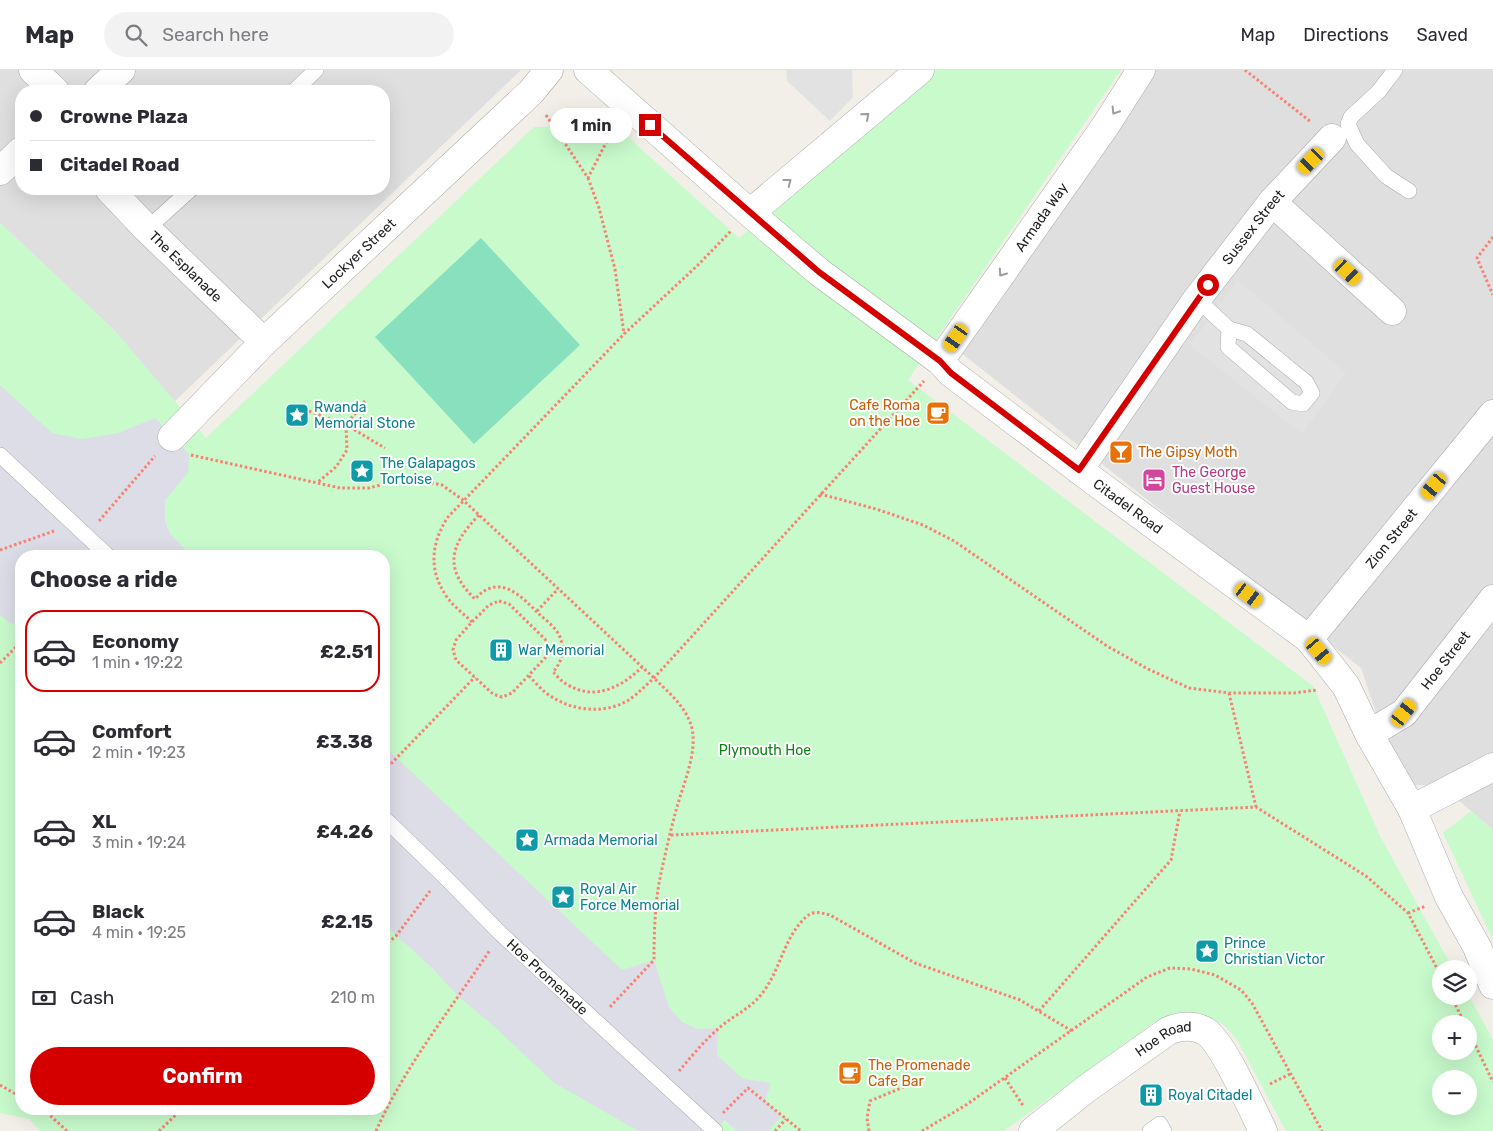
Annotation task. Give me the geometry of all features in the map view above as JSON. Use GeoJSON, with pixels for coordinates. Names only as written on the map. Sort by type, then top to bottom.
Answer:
{"type":"FeatureCollection","features":[{"type":"Feature","properties":{"kind":"street"},"geometry":{"type":"LineString","coordinates":[[33,70],[49,85]]}},
{"type":"Feature","properties":{"kind":"street"},"geometry":{"type":"LineString","coordinates":[[105,85],[121,70]]}},
{"type":"Feature","properties":{"kind":"street","name":"Lockyer Street"},"geometry":{"type":"LineString","coordinates":[[172,437],[264,342],[531,92],[548,70]]}},
{"type":"Feature","properties":{"kind":"street","name":"Citadel Road"},"geometry":{"type":"LineString","coordinates":[[588,70],[742,220],[819,272],[1079,470],[1309,639],[1346,686],[1369,734],[1412,808]]}},
{"type":"Feature","properties":{"kind":"street"},"geometry":{"type":"LineString","coordinates":[[742,220],[920,70]]}},
{"type":"Feature","properties":{"kind":"street","name":"Armada Way"},"geometry":{"type":"LineString","coordinates":[[945,367],[1141,70]]}},
{"type":"Feature","properties":{"kind":"street","name":"Sussex Street"},"geometry":{"type":"LineString","coordinates":[[1079,470],[1197,299],[1272,202],[1332,138]]}},
{"type":"Feature","properties":{"kind":"street"},"geometry":{"type":"LineString","coordinates":[[0,171],[15,157]]}},
{"type":"Feature","properties":{"kind":"street","name":"The Esplanade"},"geometry":{"type":"LineString","coordinates":[[114,195],[264,342]]}},
{"type":"Feature","properties":{"kind":"street"},"geometry":{"type":"LineString","coordinates":[[1272,202],[1392,311]]}},
{"type":"Feature","properties":{"kind":"street","name":"Zion Street"},"geometry":{"type":"LineString","coordinates":[[1309,639],[1493,414]]}},
{"type":"Feature","properties":{"kind":"street","name":"Hoe Street"},"geometry":{"type":"LineString","coordinates":[[1369,734],[1404,713],[1493,598]]}},
{"type":"Feature","properties":{"kind":"street"},"geometry":{"type":"LineString","coordinates":[[1493,767],[1412,808],[1449,897],[1476,947],[1493,985]]}},
{"type":"Feature","properties":{"kind":"street","name":"Hoe Road"},"geometry":{"type":"LineString","coordinates":[[1035,1129],[1168,1031],[1178,1027],[1191,1026],[1205,1031],[1220,1046],[1262,1131]]}},
{"type":"Feature","properties":{"kind":"lane"},"geometry":{"type":"LineString","coordinates":[[300,85],[316,70]]}},
{"type":"Feature","properties":{"kind":"lane"},"geometry":{"type":"LineString","coordinates":[[1395,70],[1379,91],[1351,117],[1348,124],[1357,144],[1386,176],[1409,191]]}},
{"type":"Feature","properties":{"kind":"lane"},"geometry":{"type":"LineString","coordinates":[[147,229],[184,195]]}},
{"type":"Feature","properties":{"kind":"lane"},"geometry":{"type":"LineString","coordinates":[[1197,299],[1229,329],[1247,334],[1306,382],[1312,393],[1303,404],[1292,402],[1228,347],[1229,329]]}},
{"type":"Feature","properties":{"kind":"lane"},"geometry":{"type":"LineString","coordinates":[[0,454],[101,550]]}},
{"type":"Feature","properties":{"kind":"lane","name":"Hoe Promenade"},"geometry":{"type":"LineString","coordinates":[[390,824],[443,874],[501,934],[597,1021],[664,1086],[717,1124]]}},
{"type":"Feature","properties":{"kind":"lane"},"geometry":{"type":"LineString","coordinates":[[1150,1131],[1160,1124],[1164,1131]]}},
{"type":"Feature","properties":{"kind":"path"},"geometry":{"type":"LineString","coordinates":[[1245,70],[1332,138]]}},
{"type":"Feature","properties":{"kind":"path"},"geometry":{"type":"LineString","coordinates":[[531,92],[588,178],[615,269],[624,334]]}},
{"type":"Feature","properties":{"kind":"path"},"geometry":{"type":"LineString","coordinates":[[588,178],[625,104]]}},
{"type":"Feature","properties":{"kind":"path"},"geometry":{"type":"LineString","coordinates":[[472,622],[447,598],[439,583],[434,566],[434,545],[439,530],[463,500],[624,334],[698,265],[742,220]]}},
{"type":"Feature","properties":{"kind":"path"},"geometry":{"type":"LineString","coordinates":[[1493,236],[1477,258],[1493,295]]}},
{"type":"Feature","properties":{"kind":"path"},"geometry":{"type":"LineString","coordinates":[[529,676],[550,697],[569,706],[592,710],[608,708],[626,701],[654,678],[935,368],[945,376],[945,367]]}},
{"type":"Feature","properties":{"kind":"path"},"geometry":{"type":"LineString","coordinates":[[317,483],[336,466],[347,450],[346,425],[364,401]]}},
{"type":"Feature","properties":{"kind":"path"},"geometry":{"type":"LineString","coordinates":[[309,411],[346,425],[385,448]]}},
{"type":"Feature","properties":{"kind":"path"},"geometry":{"type":"LineString","coordinates":[[86,536],[172,437],[189,454],[340,488],[369,488],[399,480],[423,481],[442,485],[463,500],[654,678],[682,707],[690,723],[693,742],[687,777],[678,805],[661,875],[656,916],[654,960],[597,1021]]}},
{"type":"Feature","properties":{"kind":"path"},"geometry":{"type":"LineString","coordinates":[[820,494],[923,525],[954,541],[1107,646],[1189,688],[1229,693],[1294,693],[1346,686]]}},
{"type":"Feature","properties":{"kind":"path"},"geometry":{"type":"LineString","coordinates":[[479,515],[462,534],[454,552],[454,568],[462,586],[475,599],[480,593],[489,588],[508,588],[517,593],[557,631],[563,648],[562,658],[553,672],[567,685],[587,692],[604,692],[620,686],[642,668]]}},
{"type":"Feature","properties":{"kind":"path"},"geometry":{"type":"LineString","coordinates":[[0,550],[73,524]]}},
{"type":"Feature","properties":{"kind":"path"},"geometry":{"type":"LineString","coordinates":[[537,612],[558,589]]}},
{"type":"Feature","properties":{"kind":"path"},"geometry":{"type":"LineString","coordinates":[[499,601],[509,604],[545,639],[548,654],[529,676],[512,694],[502,697],[493,694],[456,660],[453,650],[456,640],[489,605],[499,601]]}},
{"type":"Feature","properties":{"kind":"path"},"geometry":{"type":"LineString","coordinates":[[0,663],[15,648]]}},
{"type":"Feature","properties":{"kind":"path"},"geometry":{"type":"LineString","coordinates":[[390,765],[475,677]]}},
{"type":"Feature","properties":{"kind":"path"},"geometry":{"type":"LineString","coordinates":[[1229,693],[1256,807]]}},
{"type":"Feature","properties":{"kind":"path"},"geometry":{"type":"LineString","coordinates":[[671,834],[1256,807],[1366,876],[1408,913],[1433,960]]}},
{"type":"Feature","properties":{"kind":"path"},"geometry":{"type":"LineString","coordinates":[[1039,1011],[1171,860],[1180,811]]}},
{"type":"Feature","properties":{"kind":"path"},"geometry":{"type":"LineString","coordinates":[[390,941],[396,936],[443,874]]}},
{"type":"Feature","properties":{"kind":"path"},"geometry":{"type":"LineString","coordinates":[[664,1086],[718,1028],[739,1015],[760,996],[799,925],[807,915],[816,912],[830,915],[915,963],[1020,1000],[1073,1031],[966,1105],[922,1131]]}},
{"type":"Feature","properties":{"kind":"path"},"geometry":{"type":"LineString","coordinates":[[390,1104],[412,1065],[501,934]]}},
{"type":"Feature","properties":{"kind":"path"},"geometry":{"type":"LineString","coordinates":[[1477,1049],[1493,1082]]}},
{"type":"Feature","properties":{"kind":"path"},"geometry":{"type":"LineString","coordinates":[[1005,1078],[1035,1129]]}},
{"type":"Feature","properties":{"kind":"path"},"geometry":{"type":"LineString","coordinates":[[869,1131],[866,1118],[870,1101],[918,1081]]}},
{"type":"Feature","properties":{"kind":"path"},"geometry":{"type":"LineString","coordinates":[[0,1085],[15,1094]]}},
{"type":"Feature","properties":{"kind":"path"},"geometry":{"type":"LineString","coordinates":[[717,1124],[748,1088],[801,1131]]}},
{"type":"Feature","properties":{"kind":"path"},"geometry":{"type":"LineString","coordinates":[[50,1115],[67,1131]]}},
{"type":"Feature","properties":{"kind":"path"},"geometry":{"type":"LineString","coordinates":[[159,1131],[176,1115]]}},
{"type":"Feature","properties":{"kind":"path"},"geometry":{"type":"LineString","coordinates":[[376,1131],[384,1115]]}},
{"type":"Feature","properties":{"kind":"path"},"geometry":{"type":"LineString","coordinates":[[775,1131],[786,1119]]}},
{"type":"Feature","properties":{"kind":"shaded area"},"geometry":{"type":"Polygon","coordinates":[[[0,70],[521,70],[174,402],[115,331],[0,223],[0,70]]]}},
{"type":"Feature","properties":{"kind":"shaded area"},"geometry":{"type":"Polygon","coordinates":[[[786,70],[852,70],[853,97],[830,121],[787,81],[786,70]]]}},
{"type":"Feature","properties":{"kind":"shaded area"},"geometry":{"type":"Polygon","coordinates":[[[1146,70],[1493,70],[1493,830],[1442,786],[1400,784],[1361,668],[960,352],[1146,70]]]}},
{"type":"Feature","properties":{"kind":"shaded area"},"geometry":{"type":"Polygon","coordinates":[[[1238,280],[1346,373],[1302,434],[1190,345],[1238,280]]]}},
{"type":"Feature","properties":{"kind":"shaded area"},"geometry":{"type":"Polygon","coordinates":[[[0,385],[52,433],[82,439],[118,433],[155,418],[189,454],[188,473],[165,500],[165,522],[171,535],[186,550],[15,550],[15,624],[0,615],[0,385]]]}},
{"type":"Feature","properties":{"kind":"shaded area"},"geometry":{"type":"Polygon","coordinates":[[[390,752],[622,970],[654,960],[669,1007],[682,1022],[698,1029],[718,1028],[717,1055],[743,1079],[771,1083],[765,1100],[782,1116],[768,1131],[737,1131],[725,1120],[715,1131],[638,1131],[553,1082],[496,1028],[459,997],[432,968],[390,930],[390,752]]]}},
{"type":"Feature","properties":{"kind":"green space","name":"Plymouth Hoe"},"geometry":{"type":"Polygon","coordinates":[[[935,70],[1121,70],[908,380],[1313,686],[1380,836],[1448,960],[1432,960],[1432,1005],[1474,1005],[1493,1040],[1493,1131],[1286,1131],[1237,1040],[1225,1026],[1209,1017],[1191,1013],[1173,1016],[1153,1023],[1004,1131],[40,1131],[29,1119],[0,1113],[0,223],[115,331],[206,438],[534,127],[615,125],[739,238],[935,70]]]}},
{"type":"Feature","properties":{"kind":"green space"},"geometry":{"type":"Polygon","coordinates":[[[481,238],[580,345],[474,444],[375,337],[481,238]]]}},
{"type":"Feature","properties":{"kind":"green space"},"geometry":{"type":"Polygon","coordinates":[[[1471,811],[1493,830],[1493,940],[1443,833],[1471,811]]]}},
{"type":"Feature","properties":{"kind":"place","name":"Cafe Roma on the Hoe"},"geometry":{"type":"Point","coordinates":[938,413]}},
{"type":"Feature","properties":{"kind":"place","name":"Rwanda Memorial Stone"},"geometry":{"type":"Point","coordinates":[297,415]}},
{"type":"Feature","properties":{"kind":"place","name":"The Gipsy Moth"},"geometry":{"type":"Point","coordinates":[1121,452]}},
{"type":"Feature","properties":{"kind":"place","name":"The Galapagos Tortoise"},"geometry":{"type":"Point","coordinates":[362,471]}},
{"type":"Feature","properties":{"kind":"place","name":"The George Guest House"},"geometry":{"type":"Point","coordinates":[1154,480]}},
{"type":"Feature","properties":{"kind":"place","name":"War Memorial"},"geometry":{"type":"Point","coordinates":[501,650]}},
{"type":"Feature","properties":{"kind":"place","name":"Armada Memorial"},"geometry":{"type":"Point","coordinates":[527,840]}},
{"type":"Feature","properties":{"kind":"place","name":"Royal Air Force Memorial"},"geometry":{"type":"Point","coordinates":[563,897]}},
{"type":"Feature","properties":{"kind":"place","name":"Prince Christian Victor"},"geometry":{"type":"Point","coordinates":[1207,951]}},
{"type":"Feature","properties":{"kind":"place","name":"The Promenade Cafe Bar"},"geometry":{"type":"Point","coordinates":[850,1073]}},
{"type":"Feature","properties":{"kind":"place","name":"Royal Citadel"},"geometry":{"type":"Point","coordinates":[1151,1095]}},
{"type":"Feature","properties":{"kind":"route"},"geometry":{"type":"LineString","coordinates":[[650,125],[819,272],[940,361],[951,373],[1079,470],[1208,285]]}}]}
